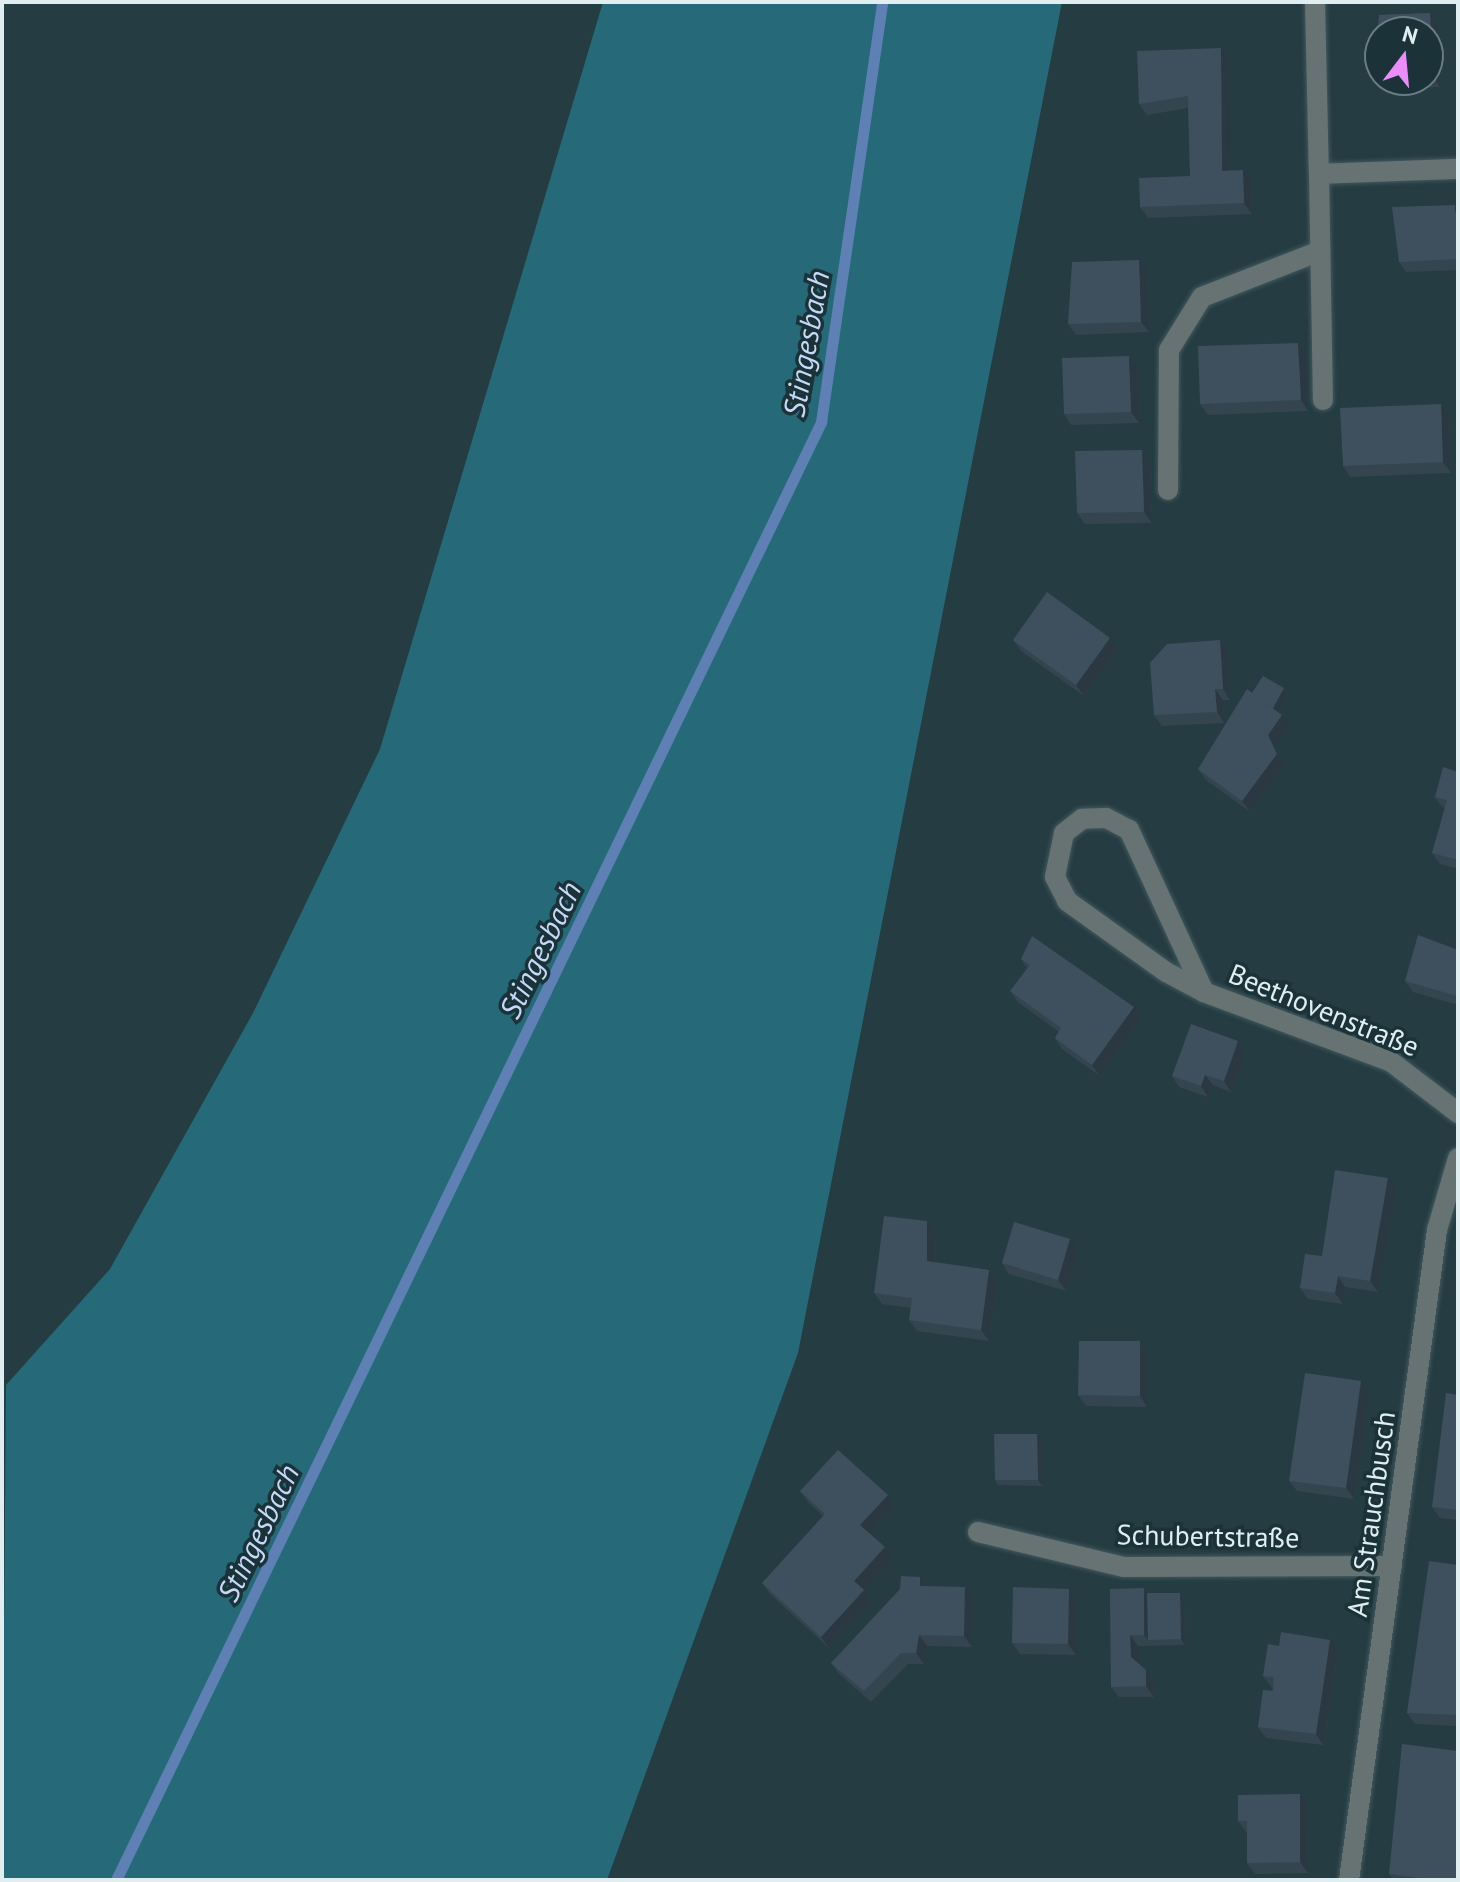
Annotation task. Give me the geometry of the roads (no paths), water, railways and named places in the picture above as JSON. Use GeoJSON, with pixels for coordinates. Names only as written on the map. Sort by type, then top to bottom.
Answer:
{"type":"FeatureCollection","features":[{"type":"Feature","properties":{"kind":"street"},"geometry":{"type":"LineString","coordinates":[[1315,2],[1323,400]]}},
{"type":"Feature","properties":{"kind":"street"},"geometry":{"type":"LineString","coordinates":[[1319,174],[1458,169]]}},
{"type":"Feature","properties":{"kind":"street"},"geometry":{"type":"LineString","coordinates":[[1168,490],[1169,350],[1202,297],[1320,251]]}},
{"type":"Feature","properties":{"kind":"street","name":"Beethovenstraße"},"geometry":{"type":"LineString","coordinates":[[1204,992],[1129,830],[1106,818],[1082,819],[1064,833],[1055,877],[1067,901],[1204,992],[1390,1061],[1458,1113]]}},
{"type":"Feature","properties":{"kind":"street","name":"Am Strauchbusch"},"geometry":{"type":"LineString","coordinates":[[1349,1880],[1392,1566],[1458,1158]]}},
{"type":"Feature","properties":{"kind":"street","name":"Schubertstraße"},"geometry":{"type":"LineString","coordinates":[[978,1532],[1124,1567],[1392,1566]]}},
{"type":"Feature","properties":{"kind":"waterway","name":"Stingesbach"},"geometry":{"type":"LineString","coordinates":[[116,1880],[821,422],[882,2]]}}]}
